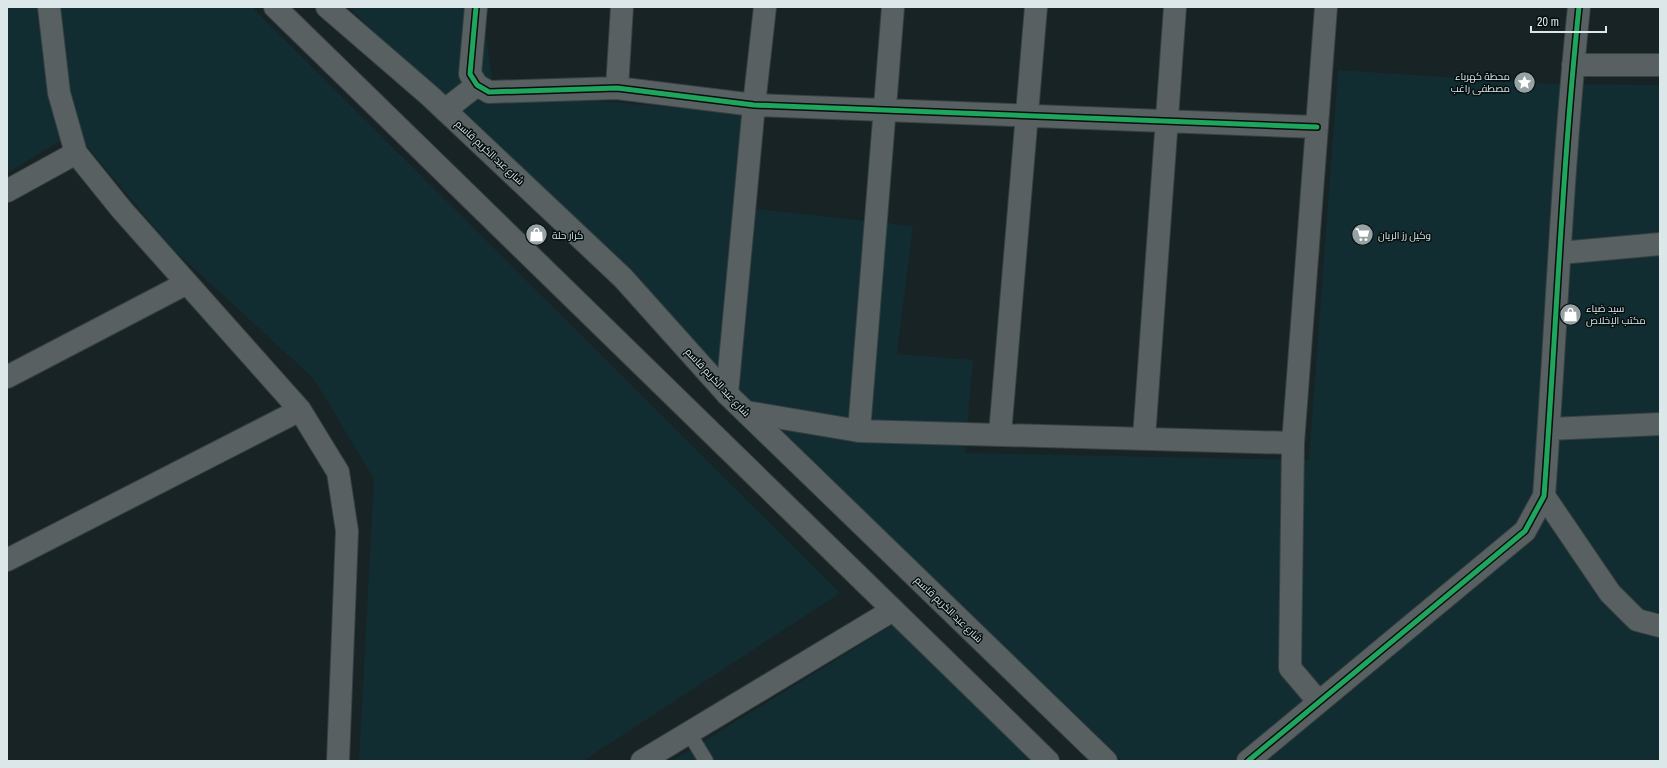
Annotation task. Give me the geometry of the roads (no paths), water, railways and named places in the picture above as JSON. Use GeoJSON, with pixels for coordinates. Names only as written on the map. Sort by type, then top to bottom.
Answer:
{"type":"FeatureCollection","features":[{"type":"Feature","properties":{"kind":"street"},"geometry":{"type":"LineString","coordinates":[[49,7],[59,92],[76,153],[122,210],[300,410],[338,472],[347,531],[338,761]]}},
{"type":"Feature","properties":{"kind":"street"},"geometry":{"type":"LineString","coordinates":[[275,7],[1048,761]]}},
{"type":"Feature","properties":{"kind":"street"},"geometry":{"type":"LineString","coordinates":[[476,7],[470,74],[477,85],[489,92],[617,88],[754,105],[1317,127]]}},
{"type":"Feature","properties":{"kind":"street"},"geometry":{"type":"LineString","coordinates":[[617,88],[622,7]]}},
{"type":"Feature","properties":{"kind":"street"},"geometry":{"type":"LineString","coordinates":[[727,394],[754,105],[765,7]]}},
{"type":"Feature","properties":{"kind":"street"},"geometry":{"type":"LineString","coordinates":[[859,431],[893,7]]}},
{"type":"Feature","properties":{"kind":"street"},"geometry":{"type":"LineString","coordinates":[[1000,434],[1036,7]]}},
{"type":"Feature","properties":{"kind":"street"},"geometry":{"type":"LineString","coordinates":[[1144,438],[1175,7]]}},
{"type":"Feature","properties":{"kind":"street"},"geometry":{"type":"LineString","coordinates":[[1318,701],[1290,668],[1293,443],[1326,7]]}},
{"type":"Feature","properties":{"kind":"street"},"geometry":{"type":"LineString","coordinates":[[1248,761],[1318,701],[1525,531],[1544,496],[1573,65],[1580,7]]}},
{"type":"Feature","properties":{"kind":"street","name":"شارع عبد الكريم قاسم"},"geometry":{"type":"LineString","coordinates":[[328,8],[445,110],[623,278],[727,394],[1106,761]]}},
{"type":"Feature","properties":{"kind":"street"},"geometry":{"type":"LineString","coordinates":[[1573,65],[1660,65]]}},
{"type":"Feature","properties":{"kind":"street"},"geometry":{"type":"LineString","coordinates":[[445,110],[477,85]]}},
{"type":"Feature","properties":{"kind":"street"},"geometry":{"type":"LineString","coordinates":[[7,191],[76,153]]}},
{"type":"Feature","properties":{"kind":"street"},"geometry":{"type":"LineString","coordinates":[[1560,253],[1660,244]]}},
{"type":"Feature","properties":{"kind":"street"},"geometry":{"type":"LineString","coordinates":[[7,377],[187,283]]}},
{"type":"Feature","properties":{"kind":"street"},"geometry":{"type":"LineString","coordinates":[[7,560],[300,410]]}},
{"type":"Feature","properties":{"kind":"street"},"geometry":{"type":"LineString","coordinates":[[746,412],[859,431],[1293,443]]}},
{"type":"Feature","properties":{"kind":"street"},"geometry":{"type":"LineString","coordinates":[[1549,429],[1660,424]]}},
{"type":"Feature","properties":{"kind":"street"},"geometry":{"type":"LineString","coordinates":[[1544,496],[1610,593],[1637,620],[1660,626]]}},
{"type":"Feature","properties":{"kind":"street"},"geometry":{"type":"LineString","coordinates":[[642,761],[893,610]]}},
{"type":"Feature","properties":{"kind":"lane"},"geometry":{"type":"LineString","coordinates":[[689,733],[706,761]]}},
{"type":"Feature","properties":{"kind":"place","name":"محطة كهرباء مصطفى راغب"},"geometry":{"type":"Point","coordinates":[1525,82]}},
{"type":"Feature","properties":{"kind":"place","name":"كرار حلة"},"geometry":{"type":"Point","coordinates":[537,235]}},
{"type":"Feature","properties":{"kind":"place","name":"وكيل رز الريان"},"geometry":{"type":"Point","coordinates":[1362,235]}},
{"type":"Feature","properties":{"kind":"place","name":"سيد ضياء مكتب الإخلاص"},"geometry":{"type":"Point","coordinates":[1571,314]}}]}
